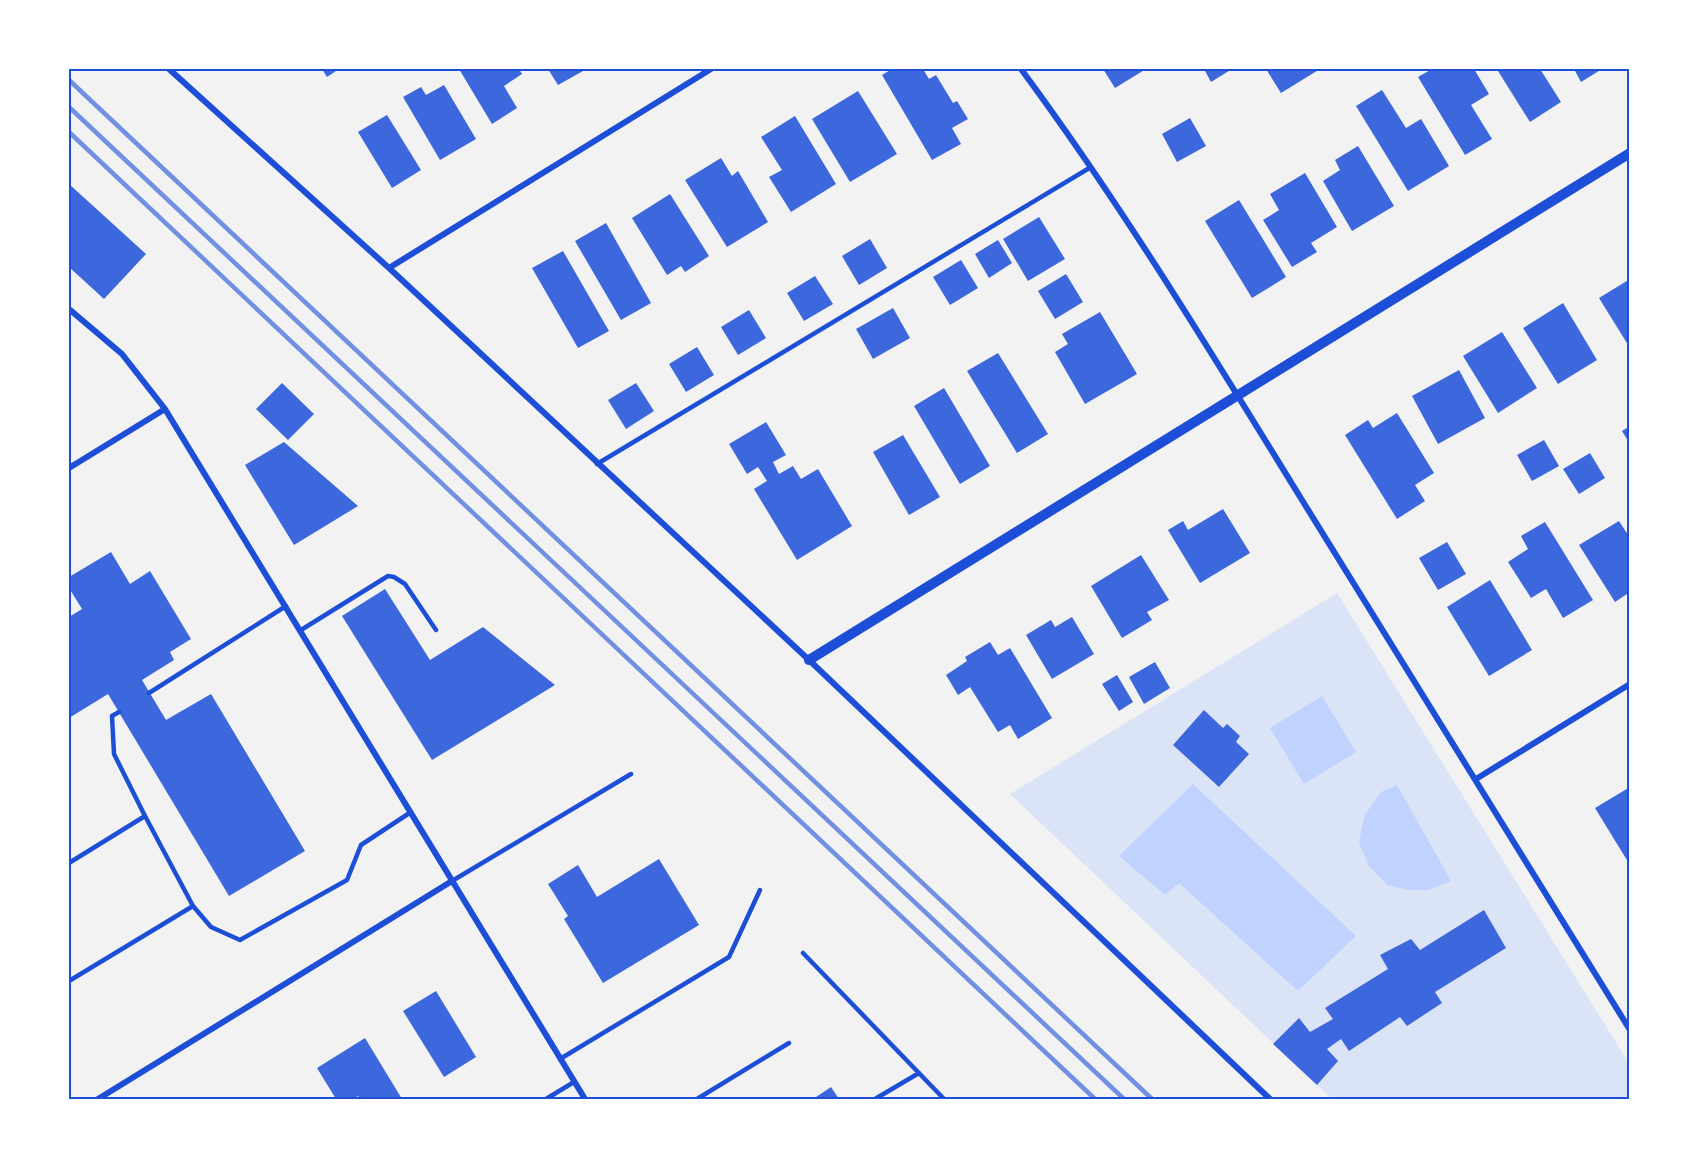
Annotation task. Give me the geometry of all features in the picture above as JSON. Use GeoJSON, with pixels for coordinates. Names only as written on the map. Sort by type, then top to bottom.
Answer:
{"type":"FeatureCollection","features":[{"type":"Feature","properties":{"kind":"street"},"geometry":{"type":"LineString","coordinates":[[169,69],[389,268],[809,660],[1269,1099]]}},
{"type":"Feature","properties":{"kind":"street"},"geometry":{"type":"LineString","coordinates":[[389,268],[711,69]]}},
{"type":"Feature","properties":{"kind":"street"},"geometry":{"type":"LineString","coordinates":[[1021,69],[1132,226],[1630,1030]]}},
{"type":"Feature","properties":{"kind":"street"},"geometry":{"type":"LineString","coordinates":[[809,660],[1630,153]]}},
{"type":"Feature","properties":{"kind":"street"},"geometry":{"type":"LineString","coordinates":[[69,309],[122,354],[165,409],[585,1099]]}},
{"type":"Feature","properties":{"kind":"street"},"geometry":{"type":"LineString","coordinates":[[69,468],[165,409]]}},
{"type":"Feature","properties":{"kind":"street"},"geometry":{"type":"LineString","coordinates":[[1476,780],[1630,684]]}},
{"type":"Feature","properties":{"kind":"street"},"geometry":{"type":"LineString","coordinates":[[98,1099],[453,881]]}},
{"type":"Feature","properties":{"kind":"lane"},"geometry":{"type":"LineString","coordinates":[[597,464],[1091,167]]}},
{"type":"Feature","properties":{"kind":"lane"},"geometry":{"type":"LineString","coordinates":[[301,630],[388,576],[405,584],[436,630]]}},
{"type":"Feature","properties":{"kind":"lane"},"geometry":{"type":"LineString","coordinates":[[149,693],[286,606]]}},
{"type":"Feature","properties":{"kind":"lane"},"geometry":{"type":"LineString","coordinates":[[119,712],[112,716],[114,754],[145,816],[193,906],[211,927],[240,940],[347,880],[361,845],[411,812]]}},
{"type":"Feature","properties":{"kind":"lane"},"geometry":{"type":"LineString","coordinates":[[453,881],[631,774]]}},
{"type":"Feature","properties":{"kind":"lane"},"geometry":{"type":"LineString","coordinates":[[69,863],[145,816]]}},
{"type":"Feature","properties":{"kind":"lane"},"geometry":{"type":"LineString","coordinates":[[560,1059],[729,957],[760,890]]}},
{"type":"Feature","properties":{"kind":"lane"},"geometry":{"type":"LineString","coordinates":[[69,981],[193,906]]}},
{"type":"Feature","properties":{"kind":"lane"},"geometry":{"type":"LineString","coordinates":[[802,953],[944,1099]]}},
{"type":"Feature","properties":{"kind":"lane"},"geometry":{"type":"LineString","coordinates":[[697,1099],[789,1042]]}},
{"type":"Feature","properties":{"kind":"lane"},"geometry":{"type":"LineString","coordinates":[[875,1099],[919,1073]]}},
{"type":"Feature","properties":{"kind":"lane"},"geometry":{"type":"LineString","coordinates":[[546,1099],[574,1082]]}},
{"type":"Feature","properties":{"kind":"shaded area"},"geometry":{"type":"Polygon","coordinates":[[[1337,593],[1630,1065],[1630,1099],[1332,1099],[1010,794],[1337,593]]]}},
{"type":"Feature","properties":{"kind":"water"},"geometry":{"type":"Polygon","coordinates":[[[1322,696],[1356,752],[1304,784],[1270,728],[1322,696]]]}},
{"type":"Feature","properties":{"kind":"water"},"geometry":{"type":"Polygon","coordinates":[[[1193,784],[1356,936],[1298,991],[1179,883],[1165,895],[1119,856],[1193,784]]]}},
{"type":"Feature","properties":{"kind":"water"},"geometry":{"type":"Polygon","coordinates":[[[1397,785],[1451,881],[1428,890],[1408,890],[1387,885],[1369,866],[1359,843],[1364,816],[1381,792],[1397,785]]]}},
{"type":"Feature","properties":{"kind":"building"},"geometry":{"type":"Polygon","coordinates":[[[322,69],[339,69],[327,77],[322,69]]]}},
{"type":"Feature","properties":{"kind":"building"},"geometry":{"type":"Polygon","coordinates":[[[459,69],[519,69],[522,74],[504,86],[517,108],[492,124],[459,69]]]}},
{"type":"Feature","properties":{"kind":"building"},"geometry":{"type":"Polygon","coordinates":[[[548,69],[581,69],[583,71],[558,85],[548,69]]]}},
{"type":"Feature","properties":{"kind":"building"},"geometry":{"type":"Polygon","coordinates":[[[892,69],[923,69],[929,79],[936,75],[953,103],[957,101],[968,119],[952,128],[961,144],[932,160],[882,75],[892,69]]]}},
{"type":"Feature","properties":{"kind":"building"},"geometry":{"type":"Polygon","coordinates":[[[1103,69],[1146,69],[1115,88],[1103,69]]]}},
{"type":"Feature","properties":{"kind":"building"},"geometry":{"type":"Polygon","coordinates":[[[1204,69],[1232,69],[1211,82],[1204,69]]]}},
{"type":"Feature","properties":{"kind":"building"},"geometry":{"type":"Polygon","coordinates":[[[1266,69],[1320,69],[1281,93],[1266,69]]]}},
{"type":"Feature","properties":{"kind":"building"},"geometry":{"type":"Polygon","coordinates":[[[1432,69],[1474,69],[1489,94],[1471,105],[1492,139],[1465,155],[1418,77],[1432,69]]]}},
{"type":"Feature","properties":{"kind":"building"},"geometry":{"type":"Polygon","coordinates":[[[1501,69],[1540,69],[1561,102],[1530,122],[1498,71],[1501,69]]]}},
{"type":"Feature","properties":{"kind":"building"},"geometry":{"type":"Polygon","coordinates":[[[1574,69],[1602,69],[1581,82],[1574,69]]]}},
{"type":"Feature","properties":{"kind":"building"},"geometry":{"type":"Polygon","coordinates":[[[444,85],[476,139],[440,160],[403,97],[421,87],[426,95],[444,85]]]}},
{"type":"Feature","properties":{"kind":"building"},"geometry":{"type":"Polygon","coordinates":[[[1382,90],[1406,128],[1421,119],[1449,166],[1408,191],[1356,106],[1382,90]]]}},
{"type":"Feature","properties":{"kind":"building"},"geometry":{"type":"Polygon","coordinates":[[[858,91],[897,154],[850,182],[812,119],[858,91]]]}},
{"type":"Feature","properties":{"kind":"building"},"geometry":{"type":"Polygon","coordinates":[[[387,115],[421,170],[392,188],[358,132],[387,115]]]}},
{"type":"Feature","properties":{"kind":"building"},"geometry":{"type":"Polygon","coordinates":[[[795,116],[836,184],[791,212],[769,177],[782,170],[761,137],[795,116]]]}},
{"type":"Feature","properties":{"kind":"building"},"geometry":{"type":"Polygon","coordinates":[[[1190,118],[1206,146],[1177,162],[1162,134],[1190,118]]]}},
{"type":"Feature","properties":{"kind":"building"},"geometry":{"type":"Polygon","coordinates":[[[1358,146],[1394,206],[1352,231],[1323,181],[1340,170],[1335,160],[1358,146]]]}},
{"type":"Feature","properties":{"kind":"building"},"geometry":{"type":"Polygon","coordinates":[[[721,158],[732,176],[738,171],[768,222],[727,247],[685,180],[721,158]]]}},
{"type":"Feature","properties":{"kind":"building"},"geometry":{"type":"Polygon","coordinates":[[[1305,173],[1337,227],[1311,243],[1317,252],[1292,267],[1263,220],[1279,210],[1270,194],[1305,173]]]}},
{"type":"Feature","properties":{"kind":"building"},"geometry":{"type":"Polygon","coordinates":[[[69,184],[146,254],[104,299],[69,267],[69,184]]]}},
{"type":"Feature","properties":{"kind":"building"},"geometry":{"type":"Polygon","coordinates":[[[670,194],[709,256],[685,272],[681,266],[667,275],[632,218],[670,194]]]}},
{"type":"Feature","properties":{"kind":"building"},"geometry":{"type":"Polygon","coordinates":[[[1239,200],[1286,277],[1252,298],[1205,221],[1239,200]]]}},
{"type":"Feature","properties":{"kind":"building"},"geometry":{"type":"Polygon","coordinates":[[[1039,217],[1065,259],[1028,281],[1003,239],[1039,217]]]}},
{"type":"Feature","properties":{"kind":"building"},"geometry":{"type":"Polygon","coordinates":[[[606,223],[651,303],[621,320],[575,241],[606,223]]]}},
{"type":"Feature","properties":{"kind":"building"},"geometry":{"type":"Polygon","coordinates":[[[870,239],[887,268],[859,285],[842,256],[870,239]]]}},
{"type":"Feature","properties":{"kind":"building"},"geometry":{"type":"Polygon","coordinates":[[[998,240],[1012,263],[989,278],[975,254],[998,240]]]}},
{"type":"Feature","properties":{"kind":"building"},"geometry":{"type":"Polygon","coordinates":[[[563,251],[609,331],[578,348],[532,268],[563,251]]]}},
{"type":"Feature","properties":{"kind":"building"},"geometry":{"type":"Polygon","coordinates":[[[961,260],[978,288],[950,305],[933,277],[961,260]]]}},
{"type":"Feature","properties":{"kind":"building"},"geometry":{"type":"Polygon","coordinates":[[[1066,274],[1083,302],[1055,319],[1038,291],[1066,274]]]}},
{"type":"Feature","properties":{"kind":"building"},"geometry":{"type":"Polygon","coordinates":[[[815,276],[833,304],[804,321],[787,293],[815,276]]]}},
{"type":"Feature","properties":{"kind":"building"},"geometry":{"type":"Polygon","coordinates":[[[1630,279],[1630,348],[1599,298],[1630,279]]]}},
{"type":"Feature","properties":{"kind":"building"},"geometry":{"type":"Polygon","coordinates":[[[1563,303],[1597,360],[1558,384],[1523,328],[1563,303]]]}},
{"type":"Feature","properties":{"kind":"building"},"geometry":{"type":"Polygon","coordinates":[[[893,308],[910,338],[873,359],[856,329],[893,308]]]}},
{"type":"Feature","properties":{"kind":"building"},"geometry":{"type":"Polygon","coordinates":[[[749,310],[766,338],[738,355],[721,327],[749,310]]]}},
{"type":"Feature","properties":{"kind":"building"},"geometry":{"type":"Polygon","coordinates":[[[1100,312],[1137,374],[1085,404],[1055,352],[1068,344],[1062,334],[1100,312]]]}},
{"type":"Feature","properties":{"kind":"building"},"geometry":{"type":"Polygon","coordinates":[[[1502,332],[1537,388],[1498,413],[1463,356],[1502,332]]]}},
{"type":"Feature","properties":{"kind":"building"},"geometry":{"type":"Polygon","coordinates":[[[697,347],[714,375],[686,392],[669,364],[697,347]]]}},
{"type":"Feature","properties":{"kind":"building"},"geometry":{"type":"Polygon","coordinates":[[[998,353],[1048,434],[1017,453],[967,371],[998,353]]]}},
{"type":"Feature","properties":{"kind":"building"},"geometry":{"type":"Polygon","coordinates":[[[1459,370],[1485,418],[1438,444],[1412,396],[1459,370]]]}},
{"type":"Feature","properties":{"kind":"building"},"geometry":{"type":"Polygon","coordinates":[[[282,383],[314,414],[288,440],[256,409],[282,383]]]}},
{"type":"Feature","properties":{"kind":"building"},"geometry":{"type":"Polygon","coordinates":[[[636,383],[654,411],[626,429],[608,400],[636,383]]]}},
{"type":"Feature","properties":{"kind":"building"},"geometry":{"type":"Polygon","coordinates":[[[944,388],[990,466],[960,484],[914,406],[944,388]]]}},
{"type":"Feature","properties":{"kind":"building"},"geometry":{"type":"Polygon","coordinates":[[[1397,413],[1434,473],[1415,485],[1425,501],[1397,519],[1345,435],[1368,420],[1373,428],[1397,413]]]}},
{"type":"Feature","properties":{"kind":"building"},"geometry":{"type":"Polygon","coordinates":[[[766,422],[786,455],[773,462],[779,474],[793,466],[801,479],[818,469],[852,526],[797,560],[754,489],[767,481],[758,467],[747,474],[729,444],[766,422]]]}},
{"type":"Feature","properties":{"kind":"building"},"geometry":{"type":"Polygon","coordinates":[[[1630,426],[1630,444],[1622,431],[1630,426]]]}},
{"type":"Feature","properties":{"kind":"building"},"geometry":{"type":"Polygon","coordinates":[[[903,435],[940,497],[909,515],[873,452],[903,435]]]}},
{"type":"Feature","properties":{"kind":"building"},"geometry":{"type":"Polygon","coordinates":[[[1544,440],[1559,466],[1532,481],[1517,455],[1544,440]]]}},
{"type":"Feature","properties":{"kind":"building"},"geometry":{"type":"Polygon","coordinates":[[[284,442],[358,506],[294,545],[245,465],[284,442]]]}},
{"type":"Feature","properties":{"kind":"building"},"geometry":{"type":"Polygon","coordinates":[[[1590,453],[1605,478],[1579,494],[1563,469],[1590,453]]]}},
{"type":"Feature","properties":{"kind":"building"},"geometry":{"type":"Polygon","coordinates":[[[1223,509],[1250,553],[1200,583],[1168,530],[1183,521],[1188,530],[1223,509]]]}},
{"type":"Feature","properties":{"kind":"building"},"geometry":{"type":"Polygon","coordinates":[[[1619,521],[1630,538],[1630,592],[1615,602],[1579,545],[1619,521]]]}},
{"type":"Feature","properties":{"kind":"building"},"geometry":{"type":"Polygon","coordinates":[[[1545,522],[1593,600],[1563,618],[1546,589],[1531,598],[1508,562],[1528,549],[1521,536],[1545,522]]]}},
{"type":"Feature","properties":{"kind":"building"},"geometry":{"type":"Polygon","coordinates":[[[1447,542],[1466,574],[1438,590],[1419,558],[1447,542]]]}},
{"type":"Feature","properties":{"kind":"building"},"geometry":{"type":"Polygon","coordinates":[[[111,552],[130,584],[150,571],[191,639],[170,652],[174,660],[142,680],[166,720],[211,694],[305,851],[229,896],[108,694],[69,718],[69,617],[82,609],[69,588],[69,577],[111,552]]]}},
{"type":"Feature","properties":{"kind":"building"},"geometry":{"type":"Polygon","coordinates":[[[1141,555],[1169,600],[1147,612],[1152,620],[1122,638],[1091,586],[1141,555]]]}},
{"type":"Feature","properties":{"kind":"building"},"geometry":{"type":"Polygon","coordinates":[[[1490,580],[1532,650],[1489,676],[1447,607],[1490,580]]]}},
{"type":"Feature","properties":{"kind":"building"},"geometry":{"type":"Polygon","coordinates":[[[385,589],[430,660],[483,627],[555,685],[432,760],[342,616],[385,589]]]}},
{"type":"Feature","properties":{"kind":"building"},"geometry":{"type":"Polygon","coordinates":[[[1072,617],[1094,654],[1052,679],[1026,635],[1051,620],[1055,627],[1072,617]]]}},
{"type":"Feature","properties":{"kind":"building"},"geometry":{"type":"Polygon","coordinates":[[[990,642],[998,655],[1010,648],[1052,718],[1018,739],[1010,725],[998,732],[970,687],[958,695],[946,675],[967,661],[965,657],[990,642]]]}},
{"type":"Feature","properties":{"kind":"building"},"geometry":{"type":"Polygon","coordinates":[[[1155,662],[1170,688],[1144,704],[1129,677],[1155,662]]]}},
{"type":"Feature","properties":{"kind":"building"},"geometry":{"type":"Polygon","coordinates":[[[1117,675],[1133,702],[1119,711],[1102,684],[1117,675]]]}},
{"type":"Feature","properties":{"kind":"building"},"geometry":{"type":"Polygon","coordinates":[[[1204,710],[1223,728],[1227,724],[1240,736],[1236,742],[1249,754],[1219,787],[1173,745],[1204,710]]]}},
{"type":"Feature","properties":{"kind":"building"},"geometry":{"type":"Polygon","coordinates":[[[1630,787],[1630,865],[1595,808],[1630,787]]]}},
{"type":"Feature","properties":{"kind":"building"},"geometry":{"type":"Polygon","coordinates":[[[659,859],[699,925],[603,983],[564,919],[568,916],[548,884],[578,865],[597,897],[659,859]]]}},
{"type":"Feature","properties":{"kind":"building"},"geometry":{"type":"Polygon","coordinates":[[[1484,910],[1506,948],[1435,992],[1442,1003],[1407,1026],[1400,1017],[1349,1051],[1341,1039],[1327,1049],[1338,1061],[1317,1085],[1273,1044],[1299,1018],[1310,1032],[1333,1019],[1325,1008],[1388,969],[1380,955],[1411,939],[1420,950],[1484,910]]]}},
{"type":"Feature","properties":{"kind":"building"},"geometry":{"type":"Polygon","coordinates":[[[436,991],[476,1057],[444,1077],[403,1011],[436,991]]]}},
{"type":"Feature","properties":{"kind":"building"},"geometry":{"type":"Polygon","coordinates":[[[365,1038],[402,1099],[360,1099],[358,1096],[353,1099],[336,1099],[317,1068],[365,1038]]]}},
{"type":"Feature","properties":{"kind":"building"},"geometry":{"type":"Polygon","coordinates":[[[831,1087],[839,1099],[813,1099],[831,1087]]]}},
{"type":"Feature","properties":{"kind":"railway"},"geometry":{"type":"LineString","coordinates":[[69,80],[1152,1099]]}},
{"type":"Feature","properties":{"kind":"railway"},"geometry":{"type":"LineString","coordinates":[[69,107],[1124,1099]]}},
{"type":"Feature","properties":{"kind":"railway"},"geometry":{"type":"LineString","coordinates":[[69,132],[1095,1099]]}}]}
